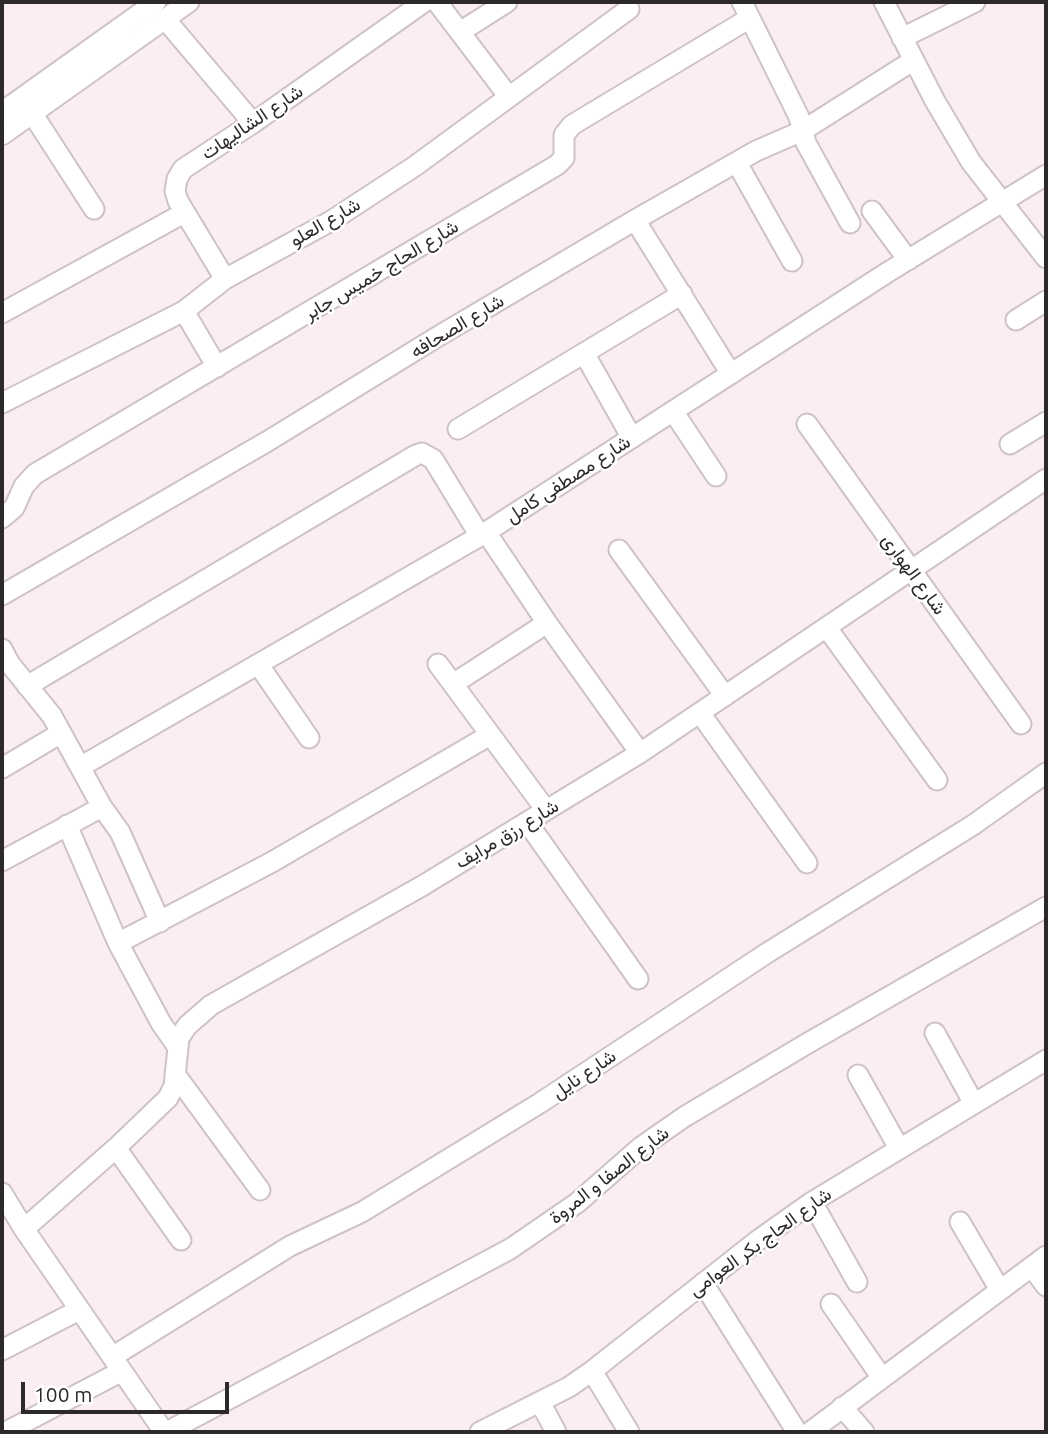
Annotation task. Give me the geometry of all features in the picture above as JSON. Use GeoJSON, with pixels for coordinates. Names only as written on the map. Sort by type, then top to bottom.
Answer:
{"type":"FeatureCollection","features":[{"type":"Feature","properties":{"kind":"street"},"geometry":{"type":"LineString","coordinates":[[2,112],[160,10],[189,2]]}},
{"type":"Feature","properties":{"kind":"street","name":"شارع الشاليهات"},"geometry":{"type":"LineString","coordinates":[[225,279],[184,213],[175,191],[177,179],[183,169],[424,2]]}},
{"type":"Feature","properties":{"kind":"street"},"geometry":{"type":"LineString","coordinates":[[437,2],[509,97]]}},
{"type":"Feature","properties":{"kind":"street"},"geometry":{"type":"LineString","coordinates":[[460,32],[507,2]]}},
{"type":"Feature","properties":{"kind":"street"},"geometry":{"type":"LineString","coordinates":[[884,2],[935,101],[971,162],[1046,258]]}},
{"type":"Feature","properties":{"kind":"street"},"geometry":{"type":"LineString","coordinates":[[902,38],[975,2]]}},
{"type":"Feature","properties":{"kind":"street","name":"شارع العلو"},"geometry":{"type":"LineString","coordinates":[[2,403],[184,311],[225,279],[331,221],[415,166],[629,9]]}},
{"type":"Feature","properties":{"kind":"street"},"geometry":{"type":"LineString","coordinates":[[2,135],[160,10]]}},
{"type":"Feature","properties":{"kind":"street"},"geometry":{"type":"LineString","coordinates":[[160,10],[253,123]]}},
{"type":"Feature","properties":{"kind":"street"},"geometry":{"type":"LineString","coordinates":[[746,10],[799,117],[806,143],[850,223]]}},
{"type":"Feature","properties":{"kind":"street","name":"شارع الحاج خميس جابر"},"geometry":{"type":"LineString","coordinates":[[2,518],[15,508],[24,486],[34,474],[557,165],[564,158],[565,135],[572,125],[746,10]]}},
{"type":"Feature","properties":{"kind":"street","name":"شارع الصحافه"},"geometry":{"type":"LineString","coordinates":[[2,595],[268,441],[635,220],[737,163],[802,131],[914,60]]}},
{"type":"Feature","properties":{"kind":"street"},"geometry":{"type":"LineString","coordinates":[[32,113],[94,209]]}},
{"type":"Feature","properties":{"kind":"street"},"geometry":{"type":"LineString","coordinates":[[737,163],[792,261]]}},
{"type":"Feature","properties":{"kind":"street","name":"شارع مصطفى كامل"},"geometry":{"type":"LineString","coordinates":[[80,767],[483,534],[908,260],[1046,175]]}},
{"type":"Feature","properties":{"kind":"street"},"geometry":{"type":"LineString","coordinates":[[872,211],[908,260]]}},
{"type":"Feature","properties":{"kind":"street"},"geometry":{"type":"LineString","coordinates":[[2,313],[184,213]]}},
{"type":"Feature","properties":{"kind":"street"},"geometry":{"type":"LineString","coordinates":[[635,220],[731,374]]}},
{"type":"Feature","properties":{"kind":"street"},"geometry":{"type":"LineString","coordinates":[[458,429],[682,294]]}},
{"type":"Feature","properties":{"kind":"street"},"geometry":{"type":"LineString","coordinates":[[1016,320],[1046,301]]}},
{"type":"Feature","properties":{"kind":"street"},"geometry":{"type":"LineString","coordinates":[[184,311],[217,367]]}},
{"type":"Feature","properties":{"kind":"street"},"geometry":{"type":"LineString","coordinates":[[584,353],[632,438]]}},
{"type":"Feature","properties":{"kind":"street"},"geometry":{"type":"LineString","coordinates":[[673,411],[716,476]]}},
{"type":"Feature","properties":{"kind":"street"},"geometry":{"type":"LineString","coordinates":[[1010,444],[1046,422]]}},
{"type":"Feature","properties":{"kind":"street","name":"شارع الهوارى"},"geometry":{"type":"LineString","coordinates":[[807,424],[1021,724]]}},
{"type":"Feature","properties":{"kind":"street"},"geometry":{"type":"LineString","coordinates":[[27,686],[422,453],[433,459],[483,534],[640,753]]}},
{"type":"Feature","properties":{"kind":"street","name":"شارع رزق مرايف"},"geometry":{"type":"LineString","coordinates":[[177,1046],[187,1026],[211,1005],[422,886],[640,753],[1046,479]]}},
{"type":"Feature","properties":{"kind":"street"},"geometry":{"type":"LineString","coordinates":[[619,551],[725,696]]}},
{"type":"Feature","properties":{"kind":"street"},"geometry":{"type":"LineString","coordinates":[[453,684],[547,624]]}},
{"type":"Feature","properties":{"kind":"street"},"geometry":{"type":"LineString","coordinates":[[827,628],[937,780]]}},
{"type":"Feature","properties":{"kind":"street"},"geometry":{"type":"LineString","coordinates":[[2,649],[10,664],[52,716],[102,807],[120,832],[160,922]]}},
{"type":"Feature","properties":{"kind":"street"},"geometry":{"type":"LineString","coordinates":[[258,664],[309,738]]}},
{"type":"Feature","properties":{"kind":"street"},"geometry":{"type":"LineString","coordinates":[[438,664],[546,810]]}},
{"type":"Feature","properties":{"kind":"street"},"geometry":{"type":"LineString","coordinates":[[701,713],[807,863]]}},
{"type":"Feature","properties":{"kind":"street"},"geometry":{"type":"LineString","coordinates":[[2,768],[61,733]]}},
{"type":"Feature","properties":{"kind":"street"},"geometry":{"type":"LineString","coordinates":[[118,943],[316,837],[490,735]]}},
{"type":"Feature","properties":{"kind":"street","name":"شارع نايل"},"geometry":{"type":"LineString","coordinates":[[6,1432],[117,1364],[290,1246],[362,1212],[540,1103],[767,953],[973,825],[1046,773]]}},
{"type":"Feature","properties":{"kind":"street"},"geometry":{"type":"LineString","coordinates":[[2,861],[102,807]]}},
{"type":"Feature","properties":{"kind":"street"},"geometry":{"type":"LineString","coordinates":[[527,822],[638,979]]}},
{"type":"Feature","properties":{"kind":"street"},"geometry":{"type":"LineString","coordinates":[[14,1224],[116,1148],[168,1098],[174,1086],[177,1046],[161,1023],[118,943],[67,825]]}},
{"type":"Feature","properties":{"kind":"street","name":"شارع الصفا و المروة"},"geometry":{"type":"LineString","coordinates":[[165,1432],[510,1249],[577,1203],[640,1147],[684,1117],[1046,907]]}},
{"type":"Feature","properties":{"kind":"street"},"geometry":{"type":"LineString","coordinates":[[935,1033],[973,1102]]}},
{"type":"Feature","properties":{"kind":"street","name":"شارع الحاج بكر العوامى"},"geometry":{"type":"LineString","coordinates":[[480,1432],[503,1427],[593,1371],[703,1283],[812,1202],[1046,1059]]}},
{"type":"Feature","properties":{"kind":"street"},"geometry":{"type":"LineString","coordinates":[[175,1074],[260,1190]]}},
{"type":"Feature","properties":{"kind":"street"},"geometry":{"type":"LineString","coordinates":[[858,1075],[898,1148]]}},
{"type":"Feature","properties":{"kind":"street"},"geometry":{"type":"LineString","coordinates":[[116,1148],[180,1240]]}},
{"type":"Feature","properties":{"kind":"street"},"geometry":{"type":"LineString","coordinates":[[2,1193],[14,1224],[165,1432]]}},
{"type":"Feature","properties":{"kind":"street"},"geometry":{"type":"LineString","coordinates":[[812,1202],[857,1282]]}},
{"type":"Feature","properties":{"kind":"street"},"geometry":{"type":"LineString","coordinates":[[960,1222],[1000,1290]]}},
{"type":"Feature","properties":{"kind":"street"},"geometry":{"type":"LineString","coordinates":[[810,1432],[1039,1262],[1046,1286]]}},
{"type":"Feature","properties":{"kind":"street"},"geometry":{"type":"LineString","coordinates":[[703,1283],[797,1432]]}},
{"type":"Feature","properties":{"kind":"street"},"geometry":{"type":"LineString","coordinates":[[831,1304],[882,1378]]}},
{"type":"Feature","properties":{"kind":"street"},"geometry":{"type":"LineString","coordinates":[[2,1350],[79,1310]]}},
{"type":"Feature","properties":{"kind":"street"},"geometry":{"type":"LineString","coordinates":[[593,1371],[629,1432]]}},
{"type":"Feature","properties":{"kind":"street"},"geometry":{"type":"LineString","coordinates":[[540,1402],[556,1432]]}},
{"type":"Feature","properties":{"kind":"street"},"geometry":{"type":"LineString","coordinates":[[842,1407],[864,1432]]}}]}
